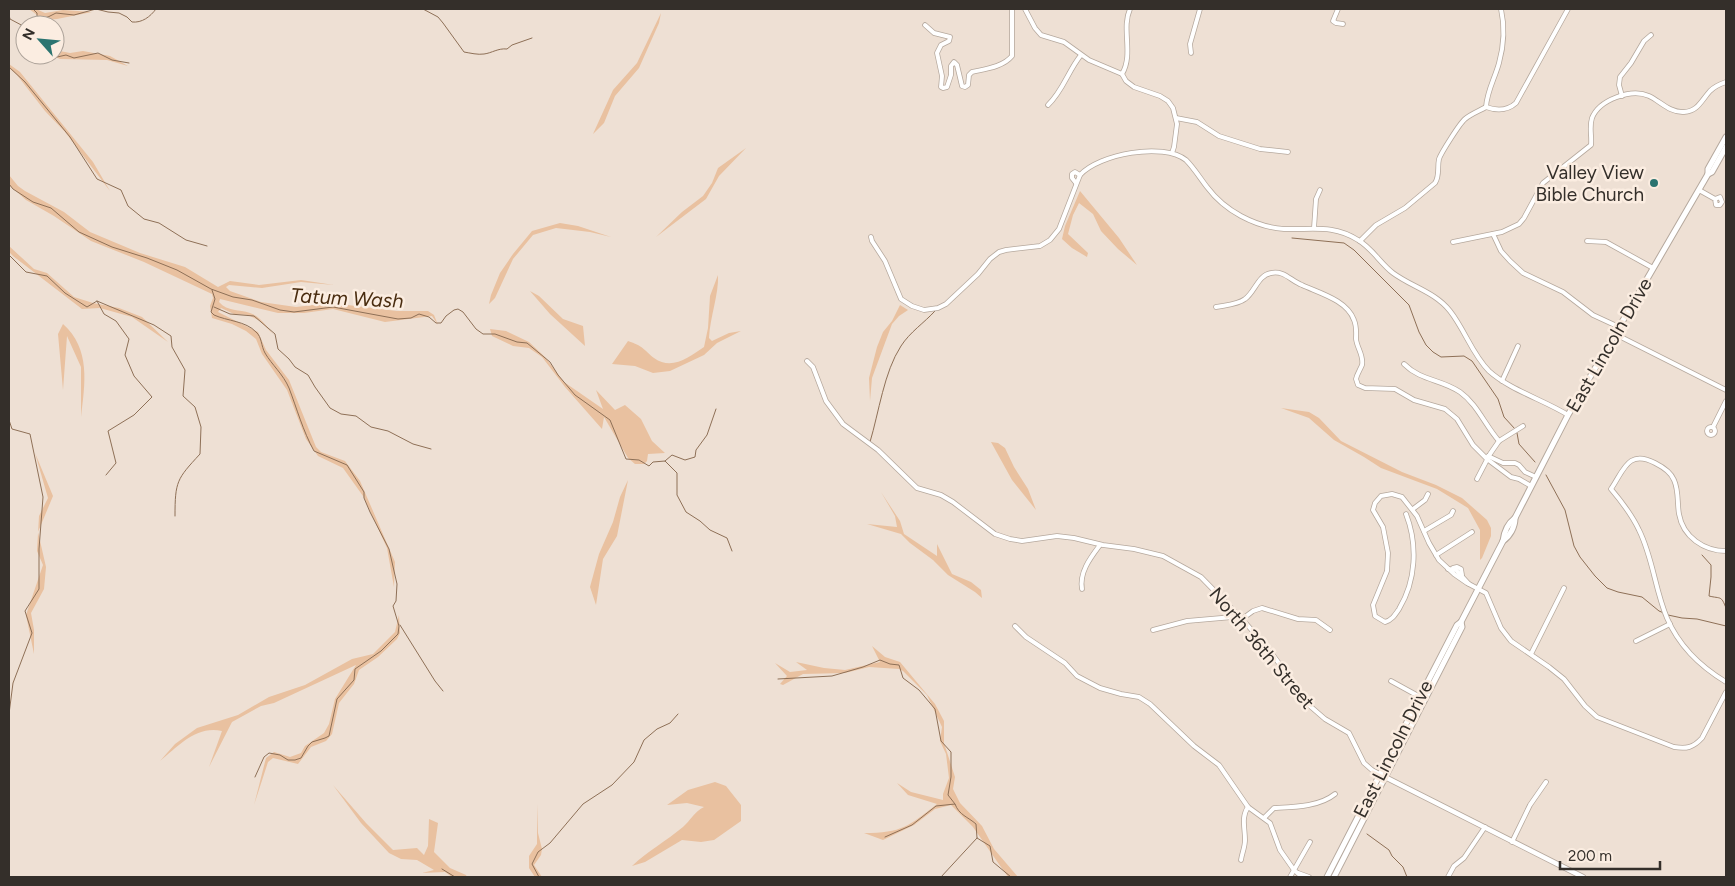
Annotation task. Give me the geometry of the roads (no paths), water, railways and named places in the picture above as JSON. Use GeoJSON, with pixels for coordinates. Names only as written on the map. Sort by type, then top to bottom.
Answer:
{"type":"FeatureCollection","features":[{"type":"Feature","properties":{"kind":"main road","name":"East Lincoln Drive"},"geometry":{"type":"LineString","coordinates":[[1708,174],[1708,169],[1726,136]]}},
{"type":"Feature","properties":{"kind":"main road","name":"East Lincoln Drive"},"geometry":{"type":"LineString","coordinates":[[1327,877],[1462,627],[1461,622],[1473,598],[1473,586],[1503,541],[1508,537],[1515,524],[1515,518],[1568,415],[1698,190],[1708,174],[1712,172],[1726,147]]}},
{"type":"Feature","properties":{"kind":"main road","name":"East Lincoln Drive"},"geometry":{"type":"LineString","coordinates":[[1334,877],[1382,776]]}},
{"type":"Feature","properties":{"kind":"street"},"geometry":{"type":"LineString","coordinates":[[924,25],[934,33],[950,37],[949,41],[941,45],[937,53],[942,76],[941,87],[947,87],[951,75],[951,66],[954,62],[957,65],[962,86],[965,87],[968,85],[969,75],[972,72],[985,70],[1001,64],[1012,56],[1012,9]]}},
{"type":"Feature","properties":{"kind":"street"},"geometry":{"type":"LineString","coordinates":[[1025,9],[1039,33],[1064,42],[1092,62],[1122,74],[1132,86],[1168,100],[1176,118],[1172,153]]}},
{"type":"Feature","properties":{"kind":"street"},"geometry":{"type":"LineString","coordinates":[[1122,74],[1126,64],[1127,19],[1130,9]]}},
{"type":"Feature","properties":{"kind":"street"},"geometry":{"type":"LineString","coordinates":[[1191,53],[1190,44],[1196,17],[1200,9]]}},
{"type":"Feature","properties":{"kind":"street"},"geometry":{"type":"LineString","coordinates":[[1338,9],[1333,20],[1336,23],[1343,24]]}},
{"type":"Feature","properties":{"kind":"street"},"geometry":{"type":"LineString","coordinates":[[1486,107],[1487,96],[1499,63],[1504,42],[1501,9]]}},
{"type":"Feature","properties":{"kind":"street"},"geometry":{"type":"LineString","coordinates":[[1360,241],[1376,225],[1405,208],[1434,184],[1438,177],[1438,162],[1441,153],[1460,124],[1486,107],[1494,110],[1505,110],[1511,108],[1516,103],[1568,9]]}},
{"type":"Feature","properties":{"kind":"street"},"geometry":{"type":"LineString","coordinates":[[1622,96],[1619,85],[1620,77],[1631,64],[1644,41],[1651,35]]}},
{"type":"Feature","properties":{"kind":"street"},"geometry":{"type":"LineString","coordinates":[[1048,106],[1058,96],[1068,74],[1081,55]]}},
{"type":"Feature","properties":{"kind":"street"},"geometry":{"type":"LineString","coordinates":[[1453,242],[1494,234],[1513,228],[1524,218],[1543,183],[1591,145],[1591,123],[1597,110],[1608,102],[1622,96],[1638,93],[1672,110],[1684,112],[1697,108],[1710,92],[1726,82]]}},
{"type":"Feature","properties":{"kind":"street"},"geometry":{"type":"LineString","coordinates":[[1176,118],[1197,122],[1220,136],[1260,149],[1288,152]]}},
{"type":"Feature","properties":{"kind":"street"},"geometry":{"type":"LineString","coordinates":[[871,237],[872,242],[885,261],[901,299],[912,306],[924,310],[938,308],[946,304],[999,252],[1040,246],[1050,240],[1059,229],[1080,175],[1089,167],[1117,155],[1150,152],[1172,153],[1186,161],[1215,197],[1239,215],[1277,228],[1335,230],[1360,241],[1395,275],[1443,304],[1483,364],[1502,381],[1568,415]]}},
{"type":"Feature","properties":{"kind":"street"},"geometry":{"type":"LineString","coordinates":[[1076,183],[1072,178],[1072,174],[1075,172],[1080,175]]}},
{"type":"Feature","properties":{"kind":"street"},"geometry":{"type":"LineString","coordinates":[[1314,228],[1316,199],[1320,190]]}},
{"type":"Feature","properties":{"kind":"street"},"geometry":{"type":"LineString","coordinates":[[1698,190],[1715,199],[1715,204],[1721,203],[1726,205]]}},
{"type":"Feature","properties":{"kind":"street"},"geometry":{"type":"LineString","coordinates":[[1494,234],[1501,251],[1523,273],[1563,292],[1593,315],[1618,327]]}},
{"type":"Feature","properties":{"kind":"street"},"geometry":{"type":"LineString","coordinates":[[1588,241],[1606,242],[1653,268]]}},
{"type":"Feature","properties":{"kind":"street"},"geometry":{"type":"LineString","coordinates":[[1216,307],[1244,300],[1262,278],[1272,273],[1284,274],[1300,285],[1324,294],[1347,310],[1353,318],[1362,360],[1356,379],[1358,385],[1365,388],[1395,389],[1414,400],[1445,409],[1457,419],[1480,454],[1503,463],[1515,462],[1525,472],[1536,477]]}},
{"type":"Feature","properties":{"kind":"street"},"geometry":{"type":"LineString","coordinates":[[1615,334],[1726,390]]}},
{"type":"Feature","properties":{"kind":"street"},"geometry":{"type":"LineString","coordinates":[[1502,381],[1518,346]]}},
{"type":"Feature","properties":{"kind":"street","name":"North 36th Street"},"geometry":{"type":"LineString","coordinates":[[807,361],[813,367],[822,392],[834,414],[852,432],[878,450],[917,488],[941,495],[989,530],[1004,537],[1022,541],[1066,537],[1100,545],[1158,554],[1201,577],[1270,651],[1310,706],[1325,720],[1349,733],[1364,762],[1382,776]]}},
{"type":"Feature","properties":{"kind":"street"},"geometry":{"type":"LineString","coordinates":[[1404,364],[1417,375],[1454,388],[1467,398],[1477,409],[1488,429],[1499,440]]}},
{"type":"Feature","properties":{"kind":"street"},"geometry":{"type":"LineString","coordinates":[[1713,427],[1726,401]]}},
{"type":"Feature","properties":{"kind":"street"},"geometry":{"type":"LineString","coordinates":[[1477,479],[1499,440],[1521,427]]}},
{"type":"Feature","properties":{"kind":"street"},"geometry":{"type":"LineString","coordinates":[[1488,458],[1511,477],[1531,486]]}},
{"type":"Feature","properties":{"kind":"street"},"geometry":{"type":"LineString","coordinates":[[1726,552],[1706,548],[1689,535],[1679,516],[1677,489],[1668,471],[1644,458],[1634,458],[1629,462],[1611,489],[1640,531],[1670,624],[1691,655],[1705,669],[1726,682]]}},
{"type":"Feature","properties":{"kind":"street"},"geometry":{"type":"LineString","coordinates":[[1515,478],[1521,468]]}},
{"type":"Feature","properties":{"kind":"street"},"geometry":{"type":"LineString","coordinates":[[1406,514],[1410,525],[1414,554],[1414,566],[1410,585],[1393,618],[1385,622],[1374,614],[1372,605],[1387,571],[1388,552],[1384,527],[1372,510],[1381,496],[1392,494],[1402,497],[1413,509],[1442,564],[1451,568],[1457,567],[1461,569],[1462,575],[1473,586]]}},
{"type":"Feature","properties":{"kind":"street"},"geometry":{"type":"LineString","coordinates":[[1413,509],[1425,500],[1428,494]]}},
{"type":"Feature","properties":{"kind":"street"},"geometry":{"type":"LineString","coordinates":[[1424,531],[1450,515],[1453,510]]}},
{"type":"Feature","properties":{"kind":"street"},"geometry":{"type":"LineString","coordinates":[[1410,525],[1420,521]]}},
{"type":"Feature","properties":{"kind":"street"},"geometry":{"type":"LineString","coordinates":[[1436,554],[1472,532]]}},
{"type":"Feature","properties":{"kind":"street"},"geometry":{"type":"LineString","coordinates":[[1082,589],[1081,584],[1086,565],[1100,545]]}},
{"type":"Feature","properties":{"kind":"street"},"geometry":{"type":"LineString","coordinates":[[1451,568],[1454,574],[1486,593],[1505,634],[1564,679],[1585,706],[1597,717],[1674,747],[1684,749],[1692,747],[1702,738],[1726,692]]}},
{"type":"Feature","properties":{"kind":"street"},"geometry":{"type":"LineString","coordinates":[[1531,654],[1564,588]]}},
{"type":"Feature","properties":{"kind":"street"},"geometry":{"type":"LineString","coordinates":[[1242,619],[1253,611],[1262,608],[1298,619],[1316,620],[1330,630]]}},
{"type":"Feature","properties":{"kind":"street"},"geometry":{"type":"LineString","coordinates":[[1152,630],[1187,620],[1232,617],[1236,614]]}},
{"type":"Feature","properties":{"kind":"street"},"geometry":{"type":"LineString","coordinates":[[1636,641],[1670,624]]}},
{"type":"Feature","properties":{"kind":"street"},"geometry":{"type":"LineString","coordinates":[[1015,626],[1026,637],[1065,663],[1077,676],[1100,688],[1139,697],[1150,704],[1194,746],[1219,765],[1248,807],[1271,825],[1280,850],[1302,877]]}},
{"type":"Feature","properties":{"kind":"street"},"geometry":{"type":"LineString","coordinates":[[1391,681],[1422,698]]}},
{"type":"Feature","properties":{"kind":"street"},"geometry":{"type":"LineString","coordinates":[[1382,776],[1583,877]]}},
{"type":"Feature","properties":{"kind":"street"},"geometry":{"type":"LineString","coordinates":[[1512,842],[1530,805],[1546,782]]}},
{"type":"Feature","properties":{"kind":"street"},"geometry":{"type":"LineString","coordinates":[[1264,818],[1274,808],[1301,806],[1330,798],[1335,794]]}},
{"type":"Feature","properties":{"kind":"street"},"geometry":{"type":"LineString","coordinates":[[1241,860],[1245,840],[1244,818],[1248,807]]}},
{"type":"Feature","properties":{"kind":"street"},"geometry":{"type":"LineString","coordinates":[[1448,877],[1454,866],[1464,858],[1485,827]]}},
{"type":"Feature","properties":{"kind":"street"},"geometry":{"type":"LineString","coordinates":[[1290,877],[1296,872],[1310,842]]}},
{"type":"Feature","properties":{"kind":"street"},"geometry":{"type":"LineString","coordinates":[[1296,872],[1309,877]]}},
{"type":"Feature","properties":{"kind":"waterway"},"geometry":{"type":"LineString","coordinates":[[33,9],[40,18],[56,13],[74,15],[96,9],[119,13],[132,22],[146,19],[156,9]]}},
{"type":"Feature","properties":{"kind":"waterway"},"geometry":{"type":"LineString","coordinates":[[423,9],[438,17],[464,52],[479,54],[507,49],[512,45],[532,38]]}},
{"type":"Feature","properties":{"kind":"waterway"},"geometry":{"type":"LineString","coordinates":[[9,15],[10,19],[15,22]]}},
{"type":"Feature","properties":{"kind":"waterway"},"geometry":{"type":"LineString","coordinates":[[65,55],[74,58],[98,53],[112,60],[129,63]]}},
{"type":"Feature","properties":{"kind":"waterway"},"geometry":{"type":"LineString","coordinates":[[9,67],[25,82],[70,137],[97,179],[121,190],[128,206],[144,219],[159,223],[186,240],[207,246]]}},
{"type":"Feature","properties":{"kind":"waterway","name":"Tatum Wash"},"geometry":{"type":"LineString","coordinates":[[9,184],[13,189],[33,202],[51,208],[79,232],[112,247],[177,270],[211,289],[233,297],[252,300],[280,310],[294,312],[333,307],[398,319],[411,318],[419,314],[429,317],[436,323],[441,323],[446,316],[458,309],[483,334],[495,334],[517,342],[527,343],[550,362],[575,395],[610,420],[626,459],[639,460],[649,466],[653,462],[665,461],[677,473],[677,495],[686,512],[710,530],[727,538],[732,551]]}},
{"type":"Feature","properties":{"kind":"waterway"},"geometry":{"type":"LineString","coordinates":[[1292,238],[1344,243],[1354,250],[1409,305],[1419,332],[1426,345],[1433,352],[1441,357],[1464,356],[1472,361],[1498,399],[1504,417],[1515,429]]}},
{"type":"Feature","properties":{"kind":"waterway"},"geometry":{"type":"LineString","coordinates":[[9,255],[26,272],[47,276],[65,293],[87,307],[97,301],[154,325],[171,336],[172,347],[185,370],[183,396],[195,407],[201,427],[200,454],[186,469],[179,481],[175,516]]}},
{"type":"Feature","properties":{"kind":"waterway"},"geometry":{"type":"LineString","coordinates":[[212,290],[215,299],[211,312],[214,315],[242,323],[252,328],[258,334],[265,353],[284,378],[289,388],[303,428],[314,451],[347,465],[364,492],[364,498],[370,512],[389,549],[397,584],[396,601],[393,606],[399,626],[398,634],[381,651],[355,669],[354,680],[337,699],[329,736],[312,742],[301,758],[295,760],[288,760],[280,755],[269,753],[264,757],[255,777]]}},
{"type":"Feature","properties":{"kind":"waterway"},"geometry":{"type":"LineString","coordinates":[[97,301],[104,314],[116,321],[129,339],[125,355],[134,376],[152,397],[134,415],[108,431],[116,463],[106,475]]}},
{"type":"Feature","properties":{"kind":"waterway"},"geometry":{"type":"LineString","coordinates":[[214,307],[230,314],[254,316],[275,334],[278,349],[295,367],[308,375],[330,408],[341,414],[356,416],[371,427],[388,431],[413,444],[431,449]]}},
{"type":"Feature","properties":{"kind":"waterway"},"geometry":{"type":"LineString","coordinates":[[870,442],[886,380],[895,356],[909,336],[935,311]]}},
{"type":"Feature","properties":{"kind":"waterway"},"geometry":{"type":"LineString","coordinates":[[665,461],[672,455],[685,460],[695,457],[696,450],[707,435],[716,409]]}},
{"type":"Feature","properties":{"kind":"waterway"},"geometry":{"type":"LineString","coordinates":[[9,420],[12,429],[30,434],[43,497],[39,549],[39,589],[25,611],[32,633],[13,683],[9,714]]}},
{"type":"Feature","properties":{"kind":"waterway"},"geometry":{"type":"LineString","coordinates":[[1517,433],[1519,444],[1535,462]]}},
{"type":"Feature","properties":{"kind":"waterway"},"geometry":{"type":"LineString","coordinates":[[1546,475],[1565,510],[1574,546],[1595,576],[1607,588],[1642,597],[1664,613]]}},
{"type":"Feature","properties":{"kind":"waterway"},"geometry":{"type":"LineString","coordinates":[[1702,555],[1711,565],[1709,596],[1722,599],[1726,608]]}},
{"type":"Feature","properties":{"kind":"waterway"},"geometry":{"type":"LineString","coordinates":[[1668,615],[1726,626]]}},
{"type":"Feature","properties":{"kind":"waterway"},"geometry":{"type":"LineString","coordinates":[[400,625],[443,691]]}},
{"type":"Feature","properties":{"kind":"waterway"},"geometry":{"type":"LineString","coordinates":[[778,679],[832,676],[880,660],[899,665],[903,678],[919,690],[935,709],[941,741],[951,752],[951,777],[948,795],[955,804]]}},
{"type":"Feature","properties":{"kind":"waterway"},"geometry":{"type":"LineString","coordinates":[[539,877],[532,864],[538,852],[550,843],[583,804],[612,785],[634,762],[644,740],[657,729],[670,723],[678,714]]}},
{"type":"Feature","properties":{"kind":"waterway"},"geometry":{"type":"LineString","coordinates":[[885,837],[912,825],[936,806],[955,804],[961,813],[976,824],[977,838],[990,846],[993,862],[1011,877]]}},
{"type":"Feature","properties":{"kind":"waterway"},"geometry":{"type":"LineString","coordinates":[[1367,834],[1389,850],[1403,867],[1407,877]]}},
{"type":"Feature","properties":{"kind":"waterway"},"geometry":{"type":"LineString","coordinates":[[941,877],[977,838]]}},
{"type":"Feature","properties":{"kind":"waterway"},"geometry":{"type":"LineString","coordinates":[[442,869],[455,877]]}},
{"type":"Feature","properties":{"kind":"place","name":"Valley View Bible Church"},"geometry":{"type":"Point","coordinates":[1654,183]}}]}
